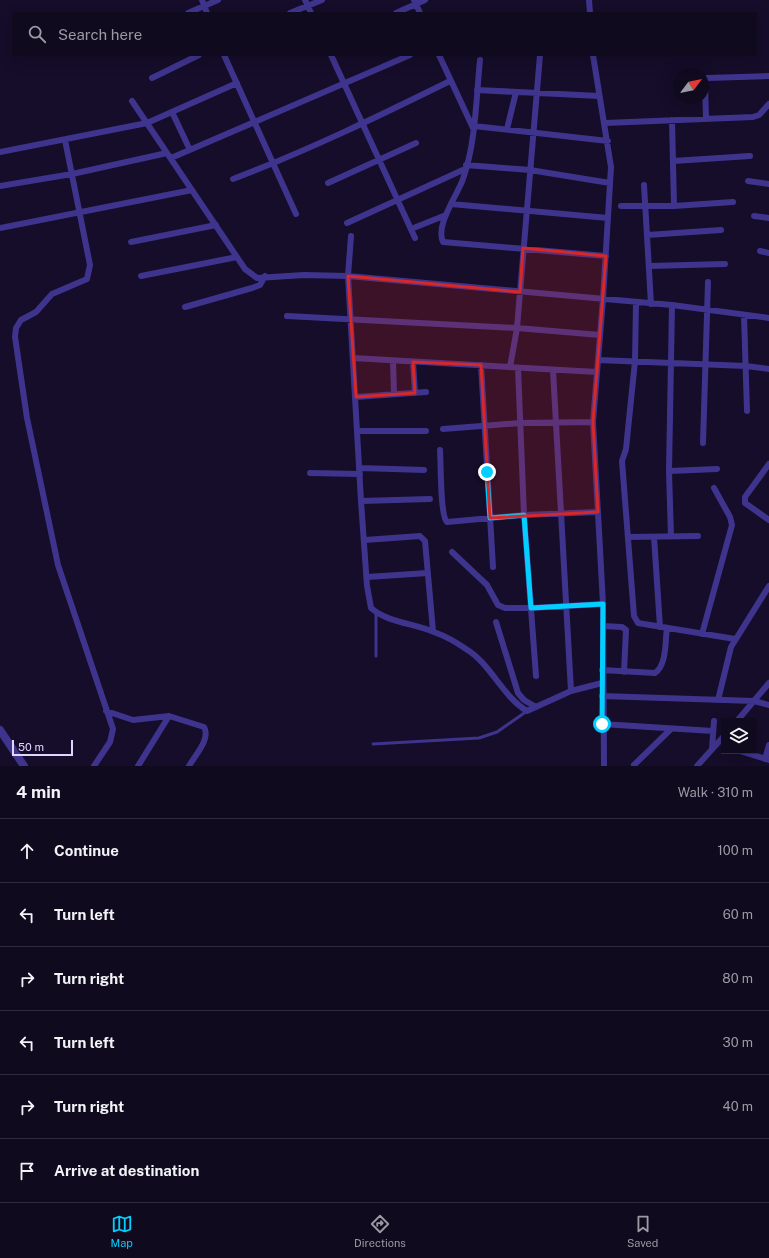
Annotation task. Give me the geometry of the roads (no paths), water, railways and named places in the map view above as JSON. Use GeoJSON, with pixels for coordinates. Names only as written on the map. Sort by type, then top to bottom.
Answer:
{"type":"FeatureCollection","features":[{"type":"Feature","properties":{"kind":"street"},"geometry":{"type":"LineString","coordinates":[[190,12],[203,3],[218,0]]}},
{"type":"Feature","properties":{"kind":"street"},"geometry":{"type":"LineString","coordinates":[[292,12],[307,3],[322,0]]}},
{"type":"Feature","properties":{"kind":"street"},"geometry":{"type":"LineString","coordinates":[[398,12],[415,2],[425,0]]}},
{"type":"Feature","properties":{"kind":"street"},"geometry":{"type":"LineString","coordinates":[[589,0],[590,12]]}},
{"type":"Feature","properties":{"kind":"street"},"geometry":{"type":"LineString","coordinates":[[415,2],[420,12]]}},
{"type":"Feature","properties":{"kind":"street"},"geometry":{"type":"LineString","coordinates":[[152,78],[197,56]]}},
{"type":"Feature","properties":{"kind":"street"},"geometry":{"type":"LineString","coordinates":[[224,56],[296,214]]}},
{"type":"Feature","properties":{"kind":"street"},"geometry":{"type":"LineString","coordinates":[[331,56],[415,238]]}},
{"type":"Feature","properties":{"kind":"street"},"geometry":{"type":"LineString","coordinates":[[0,186],[169,156],[190,150],[408,56]]}},
{"type":"Feature","properties":{"kind":"street"},"geometry":{"type":"LineString","coordinates":[[439,56],[450,81],[474,128]]}},
{"type":"Feature","properties":{"kind":"street"},"geometry":{"type":"LineString","coordinates":[[510,367],[517,328],[540,56]]}},
{"type":"Feature","properties":{"kind":"street"},"geometry":{"type":"LineString","coordinates":[[593,56],[611,167],[603,299],[593,422],[603,604],[602,724],[604,766]]}},
{"type":"Feature","properties":{"kind":"street"},"geometry":{"type":"LineString","coordinates":[[480,60],[474,128],[466,167],[458,192],[446,215],[442,233],[443,242],[606,256]]}},
{"type":"Feature","properties":{"kind":"street"},"geometry":{"type":"LineString","coordinates":[[706,119],[705,82],[707,78],[769,76]]}},
{"type":"Feature","properties":{"kind":"street"},"geometry":{"type":"LineString","coordinates":[[233,179],[273,164],[362,124],[450,81]]}},
{"type":"Feature","properties":{"kind":"street"},"geometry":{"type":"LineString","coordinates":[[0,152],[147,123],[237,83]]}},
{"type":"Feature","properties":{"kind":"street"},"geometry":{"type":"LineString","coordinates":[[477,90],[600,96]]}},
{"type":"Feature","properties":{"kind":"street"},"geometry":{"type":"LineString","coordinates":[[507,129],[516,92]]}},
{"type":"Feature","properties":{"kind":"street"},"geometry":{"type":"LineString","coordinates":[[132,101],[237,257],[250,274],[257,278],[265,276],[348,276],[672,305],[769,318]]}},
{"type":"Feature","properties":{"kind":"street"},"geometry":{"type":"LineString","coordinates":[[605,123],[753,117],[766,112],[769,104]]}},
{"type":"Feature","properties":{"kind":"street"},"geometry":{"type":"LineString","coordinates":[[172,112],[190,150]]}},
{"type":"Feature","properties":{"kind":"street"},"geometry":{"type":"LineString","coordinates":[[672,120],[674,206]]}},
{"type":"Feature","properties":{"kind":"street"},"geometry":{"type":"LineString","coordinates":[[474,128],[533,131],[608,141]]}},
{"type":"Feature","properties":{"kind":"street"},"geometry":{"type":"LineString","coordinates":[[65,140],[90,265],[87,279],[52,294],[36,312],[21,320],[16,328],[15,337],[27,418],[58,565],[112,729],[112,736],[94,766]]}},
{"type":"Feature","properties":{"kind":"street"},"geometry":{"type":"LineString","coordinates":[[328,183],[416,143]]}},
{"type":"Feature","properties":{"kind":"street"},"geometry":{"type":"LineString","coordinates":[[673,161],[750,156]]}},
{"type":"Feature","properties":{"kind":"street"},"geometry":{"type":"LineString","coordinates":[[347,223],[466,167],[530,170],[610,183]]}},
{"type":"Feature","properties":{"kind":"street"},"geometry":{"type":"LineString","coordinates":[[748,180],[769,184]]}},
{"type":"Feature","properties":{"kind":"street"},"geometry":{"type":"LineString","coordinates":[[644,185],[651,304]]}},
{"type":"Feature","properties":{"kind":"street"},"geometry":{"type":"LineString","coordinates":[[0,228],[79,211],[192,190]]}},
{"type":"Feature","properties":{"kind":"street"},"geometry":{"type":"LineString","coordinates":[[621,206],[674,206],[733,202]]}},
{"type":"Feature","properties":{"kind":"street"},"geometry":{"type":"LineString","coordinates":[[451,204],[608,218]]}},
{"type":"Feature","properties":{"kind":"street"},"geometry":{"type":"LineString","coordinates":[[411,229],[446,215]]}},
{"type":"Feature","properties":{"kind":"street"},"geometry":{"type":"LineString","coordinates":[[754,216],[769,218]]}},
{"type":"Feature","properties":{"kind":"street"},"geometry":{"type":"LineString","coordinates":[[131,242],[216,225]]}},
{"type":"Feature","properties":{"kind":"street"},"geometry":{"type":"LineString","coordinates":[[647,235],[722,230]]}},
{"type":"Feature","properties":{"kind":"street"},"geometry":{"type":"LineString","coordinates":[[351,236],[348,276],[354,358],[361,501],[369,602],[371,608],[376,612],[433,632],[473,654],[505,692],[527,711],[571,691],[602,683]]}},
{"type":"Feature","properties":{"kind":"street"},"geometry":{"type":"LineString","coordinates":[[760,251],[769,253]]}},
{"type":"Feature","properties":{"kind":"street"},"geometry":{"type":"LineString","coordinates":[[142,276],[237,257]]}},
{"type":"Feature","properties":{"kind":"street"},"geometry":{"type":"LineString","coordinates":[[649,266],[725,264]]}},
{"type":"Feature","properties":{"kind":"street"},"geometry":{"type":"LineString","coordinates":[[185,307],[260,285],[265,276]]}},
{"type":"Feature","properties":{"kind":"street"},"geometry":{"type":"LineString","coordinates":[[703,443],[708,282]]}},
{"type":"Feature","properties":{"kind":"street"},"geometry":{"type":"LineString","coordinates":[[636,302],[635,361],[626,449],[622,461],[634,616],[638,623],[735,639]]}},
{"type":"Feature","properties":{"kind":"street"},"geometry":{"type":"LineString","coordinates":[[671,537],[669,471],[672,305]]}},
{"type":"Feature","properties":{"kind":"street"},"geometry":{"type":"LineString","coordinates":[[744,315],[748,411]]}},
{"type":"Feature","properties":{"kind":"street"},"geometry":{"type":"LineString","coordinates":[[287,316],[351,318],[517,328],[600,335]]}},
{"type":"Feature","properties":{"kind":"street"},"geometry":{"type":"LineString","coordinates":[[354,358],[597,372]]}},
{"type":"Feature","properties":{"kind":"street"},"geometry":{"type":"LineString","coordinates":[[598,360],[746,366],[769,369]]}},
{"type":"Feature","properties":{"kind":"street"},"geometry":{"type":"LineString","coordinates":[[392,361],[394,394]]}},
{"type":"Feature","properties":{"kind":"street"},"geometry":{"type":"LineString","coordinates":[[413,362],[415,393]]}},
{"type":"Feature","properties":{"kind":"street"},"geometry":{"type":"LineString","coordinates":[[481,365],[493,567]]}},
{"type":"Feature","properties":{"kind":"street"},"geometry":{"type":"LineString","coordinates":[[518,368],[524,515],[536,676]]}},
{"type":"Feature","properties":{"kind":"street"},"geometry":{"type":"LineString","coordinates":[[553,370],[565,606],[571,691]]}},
{"type":"Feature","properties":{"kind":"street"},"geometry":{"type":"LineString","coordinates":[[356,397],[426,392]]}},
{"type":"Feature","properties":{"kind":"street"},"geometry":{"type":"LineString","coordinates":[[443,429],[520,423],[593,422]]}},
{"type":"Feature","properties":{"kind":"street"},"geometry":{"type":"LineString","coordinates":[[358,431],[426,431]]}},
{"type":"Feature","properties":{"kind":"street"},"geometry":{"type":"LineString","coordinates":[[440,450],[442,498],[445,521],[524,515],[598,512]]}},
{"type":"Feature","properties":{"kind":"street"},"geometry":{"type":"LineString","coordinates":[[769,464],[745,497],[745,503],[769,520]]}},
{"type":"Feature","properties":{"kind":"street"},"geometry":{"type":"LineString","coordinates":[[669,471],[717,469]]}},
{"type":"Feature","properties":{"kind":"street"},"geometry":{"type":"LineString","coordinates":[[310,473],[424,470]]}},
{"type":"Feature","properties":{"kind":"street"},"geometry":{"type":"LineString","coordinates":[[702,634],[732,525],[730,518],[714,488]]}},
{"type":"Feature","properties":{"kind":"street"},"geometry":{"type":"LineString","coordinates":[[361,501],[430,499]]}},
{"type":"Feature","properties":{"kind":"street"},"geometry":{"type":"LineString","coordinates":[[365,540],[420,536],[425,541],[433,632]]}},
{"type":"Feature","properties":{"kind":"street"},"geometry":{"type":"LineString","coordinates":[[628,537],[698,536]]}},
{"type":"Feature","properties":{"kind":"street"},"geometry":{"type":"LineString","coordinates":[[602,670],[652,674],[659,671],[662,664],[663,628],[654,537]]}},
{"type":"Feature","properties":{"kind":"street"},"geometry":{"type":"LineString","coordinates":[[452,552],[487,584],[498,605],[505,608],[603,604]]}},
{"type":"Feature","properties":{"kind":"street"},"geometry":{"type":"LineString","coordinates":[[367,577],[428,573]]}},
{"type":"Feature","properties":{"kind":"street"},"geometry":{"type":"LineString","coordinates":[[718,700],[728,656],[735,639],[769,586]]}},
{"type":"Feature","properties":{"kind":"street"},"geometry":{"type":"LineString","coordinates":[[496,622],[518,693],[524,700],[536,707]]}},
{"type":"Feature","properties":{"kind":"street"},"geometry":{"type":"LineString","coordinates":[[603,626],[622,627],[626,630],[624,672]]}},
{"type":"Feature","properties":{"kind":"street"},"geometry":{"type":"LineString","coordinates":[[740,718],[769,683]]}},
{"type":"Feature","properties":{"kind":"street"},"geometry":{"type":"LineString","coordinates":[[602,696],[754,701],[769,704]]}},
{"type":"Feature","properties":{"kind":"street"},"geometry":{"type":"LineString","coordinates":[[106,711],[133,720],[169,716],[204,727],[207,732],[206,738],[189,766]]}},
{"type":"Feature","properties":{"kind":"street"},"geometry":{"type":"LineString","coordinates":[[138,766],[169,716]]}},
{"type":"Feature","properties":{"kind":"street"},"geometry":{"type":"LineString","coordinates":[[714,721],[714,746]]}},
{"type":"Feature","properties":{"kind":"street"},"geometry":{"type":"LineString","coordinates":[[602,724],[713,731]]}},
{"type":"Feature","properties":{"kind":"street"},"geometry":{"type":"LineString","coordinates":[[634,765],[672,729]]}},
{"type":"Feature","properties":{"kind":"street"},"geometry":{"type":"LineString","coordinates":[[0,730],[3,739],[24,766]]}},
{"type":"Feature","properties":{"kind":"street"},"geometry":{"type":"LineString","coordinates":[[697,766],[721,739]]}},
{"type":"Feature","properties":{"kind":"street"},"geometry":{"type":"LineString","coordinates":[[750,754],[767,759],[769,745]]}},
{"type":"Feature","properties":{"kind":"street"},"geometry":{"type":"LineString","coordinates":[[714,746],[721,746]]}},
{"type":"Feature","properties":{"kind":"lane"},"geometry":{"type":"LineString","coordinates":[[376,612],[376,656]]}},
{"type":"Feature","properties":{"kind":"lane"},"geometry":{"type":"LineString","coordinates":[[373,744],[479,738],[497,732],[527,711]]}}]}
